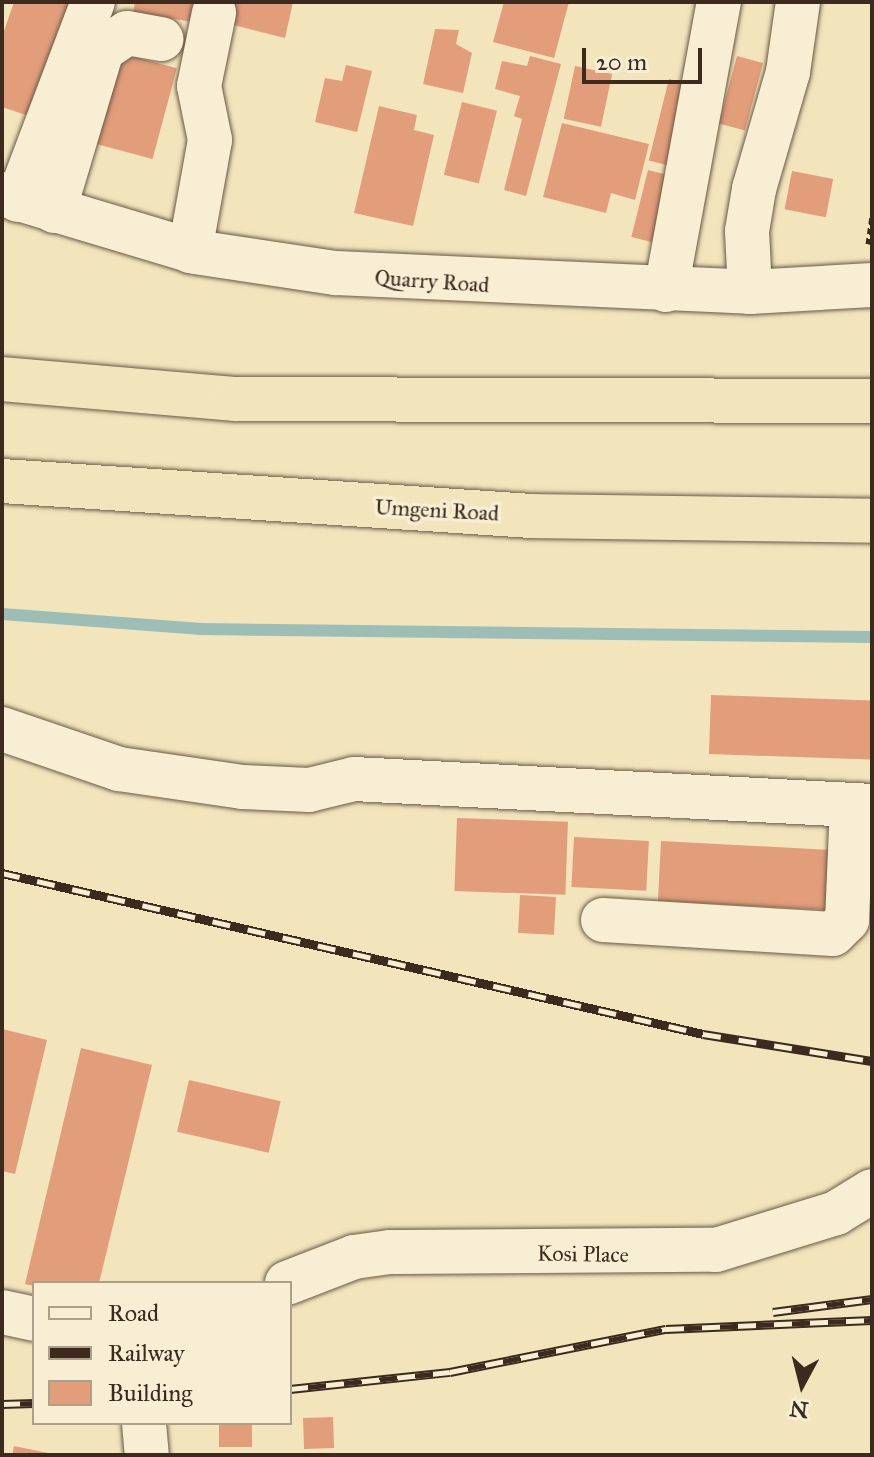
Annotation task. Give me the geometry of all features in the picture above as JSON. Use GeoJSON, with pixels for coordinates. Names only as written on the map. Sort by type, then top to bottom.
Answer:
{"type":"FeatureCollection","features":[{"type":"Feature","properties":{"kind":"highway"},"geometry":{"type":"LineString","coordinates":[[2,379],[235,399],[872,401]]}},
{"type":"Feature","properties":{"kind":"highway","name":"Umgeni Road"},"geometry":{"type":"LineString","coordinates":[[2,481],[532,516],[872,521]]}},
{"type":"Feature","properties":{"kind":"street"},"geometry":{"type":"LineString","coordinates":[[25,202],[93,2]]}},
{"type":"Feature","properties":{"kind":"street"},"geometry":{"type":"LineString","coordinates":[[666,290],[719,2]]}},
{"type":"Feature","properties":{"kind":"street"},"geometry":{"type":"LineString","coordinates":[[750,292],[749,217],[788,72],[798,2]]}},
{"type":"Feature","properties":{"kind":"street"},"geometry":{"type":"LineString","coordinates":[[190,251],[210,140],[199,86],[214,13]]}},
{"type":"Feature","properties":{"kind":"street"},"geometry":{"type":"LineString","coordinates":[[25,202],[102,50],[127,33],[161,39]]}},
{"type":"Feature","properties":{"kind":"street","name":"Quarry Road"},"geometry":{"type":"LineString","coordinates":[[25,202],[190,251],[425,282],[750,292],[872,285]]}},
{"type":"Feature","properties":{"kind":"street"},"geometry":{"type":"LineString","coordinates":[[2,729],[119,769],[243,787],[309,790],[354,779],[862,805],[847,920],[833,934],[603,920]]}},
{"type":"Feature","properties":{"kind":"street","name":"Kosi Place"},"geometry":{"type":"LineString","coordinates":[[292,1281],[354,1257],[390,1252],[716,1250],[836,1213],[872,1191]]}},
{"type":"Feature","properties":{"kind":"street"},"geometry":{"type":"LineString","coordinates":[[2,1312],[32,1319]]}},
{"type":"Feature","properties":{"kind":"street"},"geometry":{"type":"LineString","coordinates":[[144,1425],[147,1455]]}},
{"type":"Feature","properties":{"kind":"building"},"geometry":{"type":"Polygon","coordinates":[[[14,2],[85,2],[44,121],[2,107],[2,37],[14,2]]]}},
{"type":"Feature","properties":{"kind":"building"},"geometry":{"type":"Polygon","coordinates":[[[135,2],[196,2],[194,22],[133,13],[135,2]]]}},
{"type":"Feature","properties":{"kind":"building"},"geometry":{"type":"Polygon","coordinates":[[[227,2],[293,2],[285,38],[222,22],[227,2]]]}},
{"type":"Feature","properties":{"kind":"building"},"geometry":{"type":"Polygon","coordinates":[[[504,2],[569,2],[554,58],[493,42],[504,2]]]}},
{"type":"Feature","properties":{"kind":"building"},"geometry":{"type":"Polygon","coordinates":[[[435,29],[459,30],[456,44],[472,53],[463,93],[423,84],[435,29]]]}},
{"type":"Feature","properties":{"kind":"building"},"geometry":{"type":"Polygon","coordinates":[[[116,52],[177,68],[153,159],[92,143],[116,52]]]}},
{"type":"Feature","properties":{"kind":"building"},"geometry":{"type":"Polygon","coordinates":[[[530,56],[561,64],[526,196],[504,190],[522,119],[514,116],[520,96],[495,89],[502,61],[527,66],[530,56]]]}},
{"type":"Feature","properties":{"kind":"building"},"geometry":{"type":"Polygon","coordinates":[[[737,56],[763,63],[745,131],[719,124],[737,56]]]}},
{"type":"Feature","properties":{"kind":"building"},"geometry":{"type":"Polygon","coordinates":[[[346,65],[372,71],[357,132],[315,122],[325,78],[342,81],[346,65]]]}},
{"type":"Feature","properties":{"kind":"building"},"geometry":{"type":"Polygon","coordinates":[[[575,66],[612,74],[601,127],[564,119],[575,66]]]}},
{"type":"Feature","properties":{"kind":"building"},"geometry":{"type":"Polygon","coordinates":[[[669,79],[698,86],[678,168],[649,161],[669,79]]]}},
{"type":"Feature","properties":{"kind":"building"},"geometry":{"type":"Polygon","coordinates":[[[462,102],[497,111],[479,183],[444,175],[462,102]]]}},
{"type":"Feature","properties":{"kind":"building"},"geometry":{"type":"Polygon","coordinates":[[[379,106],[417,115],[414,130],[434,135],[413,226],[354,213],[379,106]]]}},
{"type":"Feature","properties":{"kind":"building"},"geometry":{"type":"Polygon","coordinates":[[[562,123],[649,144],[635,200],[611,193],[606,213],[543,197],[562,123]]]}},
{"type":"Feature","properties":{"kind":"building"},"geometry":{"type":"Polygon","coordinates":[[[648,170],[677,177],[660,244],[631,237],[648,170]]]}},
{"type":"Feature","properties":{"kind":"building"},"geometry":{"type":"Polygon","coordinates":[[[792,171],[833,179],[826,217],[785,209],[792,171]]]}},
{"type":"Feature","properties":{"kind":"building"},"geometry":{"type":"Polygon","coordinates":[[[711,695],[872,701],[870,760],[709,754],[711,695]]]}},
{"type":"Feature","properties":{"kind":"building"},"geometry":{"type":"Polygon","coordinates":[[[457,818],[568,822],[565,895],[454,891],[457,818]]]}},
{"type":"Feature","properties":{"kind":"building"},"geometry":{"type":"Polygon","coordinates":[[[574,837],[649,841],[646,891],[571,887],[574,837]]]}},
{"type":"Feature","properties":{"kind":"building"},"geometry":{"type":"Polygon","coordinates":[[[661,841],[831,850],[828,910],[658,901],[661,841]]]}},
{"type":"Feature","properties":{"kind":"building"},"geometry":{"type":"Polygon","coordinates":[[[520,895],[556,897],[554,935],[518,933],[520,895]]]}},
{"type":"Feature","properties":{"kind":"building"},"geometry":{"type":"Polygon","coordinates":[[[2,1029],[47,1040],[15,1174],[2,1171],[2,1029]]]}},
{"type":"Feature","properties":{"kind":"building"},"geometry":{"type":"Polygon","coordinates":[[[81,1048],[152,1065],[99,1281],[32,1281],[32,1286],[25,1284],[81,1048]]]}},
{"type":"Feature","properties":{"kind":"building"},"geometry":{"type":"Polygon","coordinates":[[[189,1080],[281,1101],[269,1153],[177,1132],[189,1080]]]}},
{"type":"Feature","properties":{"kind":"building"},"geometry":{"type":"Polygon","coordinates":[[[333,1417],[334,1448],[304,1449],[303,1418],[333,1417]]]}},
{"type":"Feature","properties":{"kind":"building"},"geometry":{"type":"Polygon","coordinates":[[[219,1425],[252,1425],[252,1447],[219,1447],[219,1425]]]}},
{"type":"Feature","properties":{"kind":"building"},"geometry":{"type":"Polygon","coordinates":[[[14,1446],[53,1454],[53,1455],[12,1455],[14,1446]]]}},
{"type":"Feature","properties":{"kind":"waterway"},"geometry":{"type":"LineString","coordinates":[[2,614],[201,629],[872,637]]}},
{"type":"Feature","properties":{"kind":"railway"},"geometry":{"type":"LineString","coordinates":[[2,873],[703,1034],[872,1061]]}},
{"type":"Feature","properties":{"kind":"railway"},"geometry":{"type":"LineString","coordinates":[[773,1312],[872,1299]]}},
{"type":"Feature","properties":{"kind":"railway"},"geometry":{"type":"LineString","coordinates":[[292,1389],[450,1372],[666,1329],[872,1320]]}},
{"type":"Feature","properties":{"kind":"railway"},"geometry":{"type":"LineString","coordinates":[[2,1404],[32,1403]]}}]}
